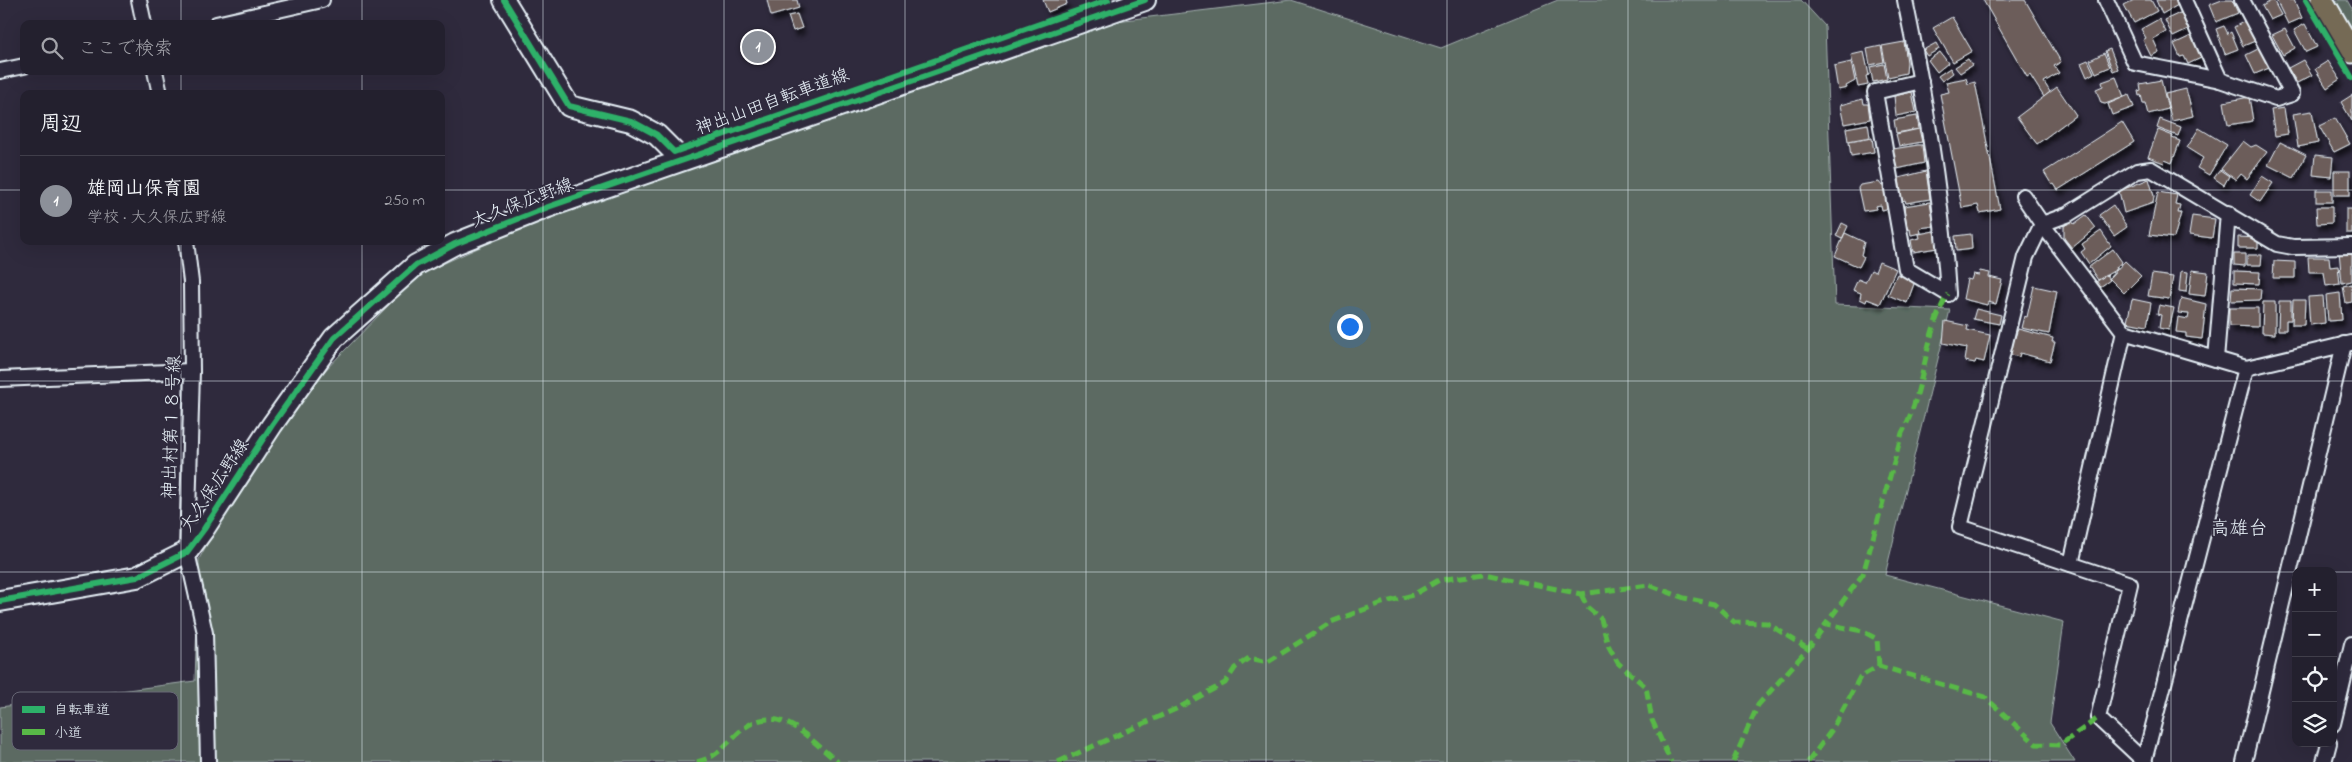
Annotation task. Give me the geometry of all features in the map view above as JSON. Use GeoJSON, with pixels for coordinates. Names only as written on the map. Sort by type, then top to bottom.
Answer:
{"type":"FeatureCollection","features":[{"type":"Feature","properties":{"kind":"main road"},"geometry":{"type":"LineString","coordinates":[[2322,0],[2352,52]]}},
{"type":"Feature","properties":{"kind":"street"},"geometry":{"type":"LineString","coordinates":[[139,0],[143,20]]}},
{"type":"Feature","properties":{"kind":"street"},"geometry":{"type":"LineString","coordinates":[[234,20],[322,0]]}},
{"type":"Feature","properties":{"kind":"street"},"geometry":{"type":"LineString","coordinates":[[504,0],[568,106],[631,121],[657,135],[680,156]]}},
{"type":"Feature","properties":{"kind":"street","name":"大久保広野線"},"geometry":{"type":"LineString","coordinates":[[0,601],[137,577],[186,552],[204,529],[272,425],[334,338],[416,265],[455,244],[680,156],[1146,0]]}},
{"type":"Feature","properties":{"kind":"street"},"geometry":{"type":"LineString","coordinates":[[1905,0],[1922,81],[1945,244],[1948,294],[1906,269],[1875,92],[1922,81]]}},
{"type":"Feature","properties":{"kind":"street"},"geometry":{"type":"LineString","coordinates":[[2106,0],[2135,63],[2220,80],[2276,99],[2292,94],[2242,0]]}},
{"type":"Feature","properties":{"kind":"street"},"geometry":{"type":"LineString","coordinates":[[2184,0],[2220,80]]}},
{"type":"Feature","properties":{"kind":"street"},"geometry":{"type":"LineString","coordinates":[[0,71],[20,67]]}},
{"type":"Feature","properties":{"kind":"street"},"geometry":{"type":"LineString","coordinates":[[156,75],[159,90]]}},
{"type":"Feature","properties":{"kind":"street"},"geometry":{"type":"LineString","coordinates":[[2246,368],[2144,761],[2098,718],[2130,584],[1960,527],[2026,257],[2042,224],[2068,215],[2137,171],[2151,169],[2228,213],[2277,244],[2293,247],[2352,246]]}},
{"type":"Feature","properties":{"kind":"street"},"geometry":{"type":"LineString","coordinates":[[2024,196],[2042,224],[2124,332],[2246,368],[2348,344],[2244,762]]}},
{"type":"Feature","properties":{"kind":"street"},"geometry":{"type":"LineString","coordinates":[[2216,359],[2228,213]]}},
{"type":"Feature","properties":{"kind":"street","name":"神出村第１８号線"},"geometry":{"type":"LineString","coordinates":[[186,245],[191,282],[192,371],[186,552],[205,633],[208,762]]}},
{"type":"Feature","properties":{"kind":"street"},"geometry":{"type":"LineString","coordinates":[[2071,564],[2124,332]]}},
{"type":"Feature","properties":{"kind":"street"},"geometry":{"type":"LineString","coordinates":[[0,379],[192,371]]}},
{"type":"Feature","properties":{"kind":"street"},"geometry":{"type":"LineString","coordinates":[[2337,707],[2352,644]]}},
{"type":"Feature","properties":{"kind":"street"},"geometry":{"type":"LineString","coordinates":[[2324,762],[2328,747]]}},
{"type":"Feature","properties":{"kind":"green space"},"geometry":{"type":"Polygon","coordinates":[[[1291,0],[1441,48],[1558,0],[1801,0],[1825,26],[1835,305],[1950,310],[1885,575],[2064,622],[2050,723],[2075,762],[0,762],[0,707],[12,705],[12,750],[178,750],[178,692],[112,692],[195,681],[199,559],[272,425],[418,275],[549,216],[1108,22],[1291,0]]]}},
{"type":"Feature","properties":{"kind":"green space"},"geometry":{"type":"Polygon","coordinates":[[[2333,0],[2347,0],[2352,9],[2352,33],[2333,0]]]}},
{"type":"Feature","properties":{"kind":"building"},"geometry":{"type":"Polygon","coordinates":[[[767,0],[797,0],[799,8],[771,16],[767,0]]]}},
{"type":"Feature","properties":{"kind":"building"},"geometry":{"type":"Polygon","coordinates":[[[1043,0],[1066,0],[1067,4],[1048,12],[1043,0]]]}},
{"type":"Feature","properties":{"kind":"building"},"geometry":{"type":"Polygon","coordinates":[[[1983,0],[2025,0],[2061,62],[2054,66],[2059,73],[2044,82],[2050,92],[2044,97],[2030,75],[2027,77],[1983,0]]]}},
{"type":"Feature","properties":{"kind":"building"},"geometry":{"type":"Polygon","coordinates":[[[2134,0],[2151,0],[2157,11],[2134,23],[2124,5],[2134,0]]]}},
{"type":"Feature","properties":{"kind":"building"},"geometry":{"type":"Polygon","coordinates":[[[2156,0],[2176,0],[2178,5],[2162,14],[2156,0]]]}},
{"type":"Feature","properties":{"kind":"building"},"geometry":{"type":"Polygon","coordinates":[[[2222,0],[2232,0],[2238,13],[2216,22],[2209,5],[2222,0]]]}},
{"type":"Feature","properties":{"kind":"building"},"geometry":{"type":"Polygon","coordinates":[[[2273,0],[2281,15],[2270,20],[2262,6],[2273,0]]]}},
{"type":"Feature","properties":{"kind":"building"},"geometry":{"type":"Polygon","coordinates":[[[2276,0],[2294,0],[2302,18],[2288,24],[2276,0]]]}},
{"type":"Feature","properties":{"kind":"building"},"geometry":{"type":"Polygon","coordinates":[[[2182,12],[2190,29],[2173,37],[2165,20],[2182,12]]]}},
{"type":"Feature","properties":{"kind":"building"},"geometry":{"type":"Polygon","coordinates":[[[797,14],[802,28],[793,31],[788,16],[797,14]]]}},
{"type":"Feature","properties":{"kind":"building"},"geometry":{"type":"Polygon","coordinates":[[[1952,17],[1972,51],[1953,62],[1933,28],[1952,17]]]}},
{"type":"Feature","properties":{"kind":"building"},"geometry":{"type":"Polygon","coordinates":[[[2159,19],[2166,32],[2153,39],[2159,52],[2151,56],[2143,40],[2146,38],[2141,29],[2159,19]]]}},
{"type":"Feature","properties":{"kind":"building"},"geometry":{"type":"Polygon","coordinates":[[[2245,21],[2255,41],[2243,46],[2234,27],[2245,21]]]}},
{"type":"Feature","properties":{"kind":"building"},"geometry":{"type":"Polygon","coordinates":[[[2305,24],[2317,47],[2306,52],[2294,30],[2305,24]]]}},
{"type":"Feature","properties":{"kind":"building"},"geometry":{"type":"Polygon","coordinates":[[[2224,26],[2228,34],[2231,32],[2238,49],[2225,54],[2216,29],[2224,26]]]}},
{"type":"Feature","properties":{"kind":"building"},"geometry":{"type":"Polygon","coordinates":[[[2285,29],[2295,48],[2283,55],[2272,35],[2285,29]]]}},
{"type":"Feature","properties":{"kind":"building"},"geometry":{"type":"Polygon","coordinates":[[[2193,35],[2203,57],[2188,64],[2184,56],[2180,57],[2174,44],[2193,35]]]}},
{"type":"Feature","properties":{"kind":"building"},"geometry":{"type":"Polygon","coordinates":[[[1904,42],[1907,62],[1906,73],[1888,77],[1882,46],[1904,42]]]}},
{"type":"Feature","properties":{"kind":"building"},"geometry":{"type":"Polygon","coordinates":[[[1936,43],[1939,49],[1927,56],[1923,50],[1936,43]]]}},
{"type":"Feature","properties":{"kind":"building"},"geometry":{"type":"Polygon","coordinates":[[[1881,46],[1884,62],[1870,65],[1867,49],[1881,46]]]}},
{"type":"Feature","properties":{"kind":"building"},"geometry":{"type":"Polygon","coordinates":[[[2260,48],[2269,68],[2255,74],[2246,55],[2260,48]]]}},
{"type":"Feature","properties":{"kind":"building"},"geometry":{"type":"Polygon","coordinates":[[[2110,49],[2118,69],[2113,71],[2105,51],[2110,49]]]}},
{"type":"Feature","properties":{"kind":"building"},"geometry":{"type":"Polygon","coordinates":[[[1864,52],[1869,75],[1866,76],[1868,85],[1858,87],[1851,55],[1864,52]]]}},
{"type":"Feature","properties":{"kind":"building"},"geometry":{"type":"Polygon","coordinates":[[[1940,52],[1948,63],[1937,72],[1928,60],[1940,52]]]}},
{"type":"Feature","properties":{"kind":"building"},"geometry":{"type":"Polygon","coordinates":[[[2104,53],[2110,67],[2096,73],[2090,60],[2104,53]]]}},
{"type":"Feature","properties":{"kind":"building"},"geometry":{"type":"Polygon","coordinates":[[[1968,59],[1972,65],[1960,73],[1955,67],[1968,59]]]}},
{"type":"Feature","properties":{"kind":"building"},"geometry":{"type":"Polygon","coordinates":[[[2088,60],[2094,73],[2087,77],[2081,63],[2088,60]]]}},
{"type":"Feature","properties":{"kind":"building"},"geometry":{"type":"Polygon","coordinates":[[[2303,60],[2312,75],[2297,83],[2288,68],[2303,60]]]}},
{"type":"Feature","properties":{"kind":"building"},"geometry":{"type":"Polygon","coordinates":[[[2328,61],[2340,79],[2327,88],[2315,69],[2328,61]]]}},
{"type":"Feature","properties":{"kind":"building"},"geometry":{"type":"Polygon","coordinates":[[[1851,62],[1855,81],[1846,86],[1847,88],[1838,90],[1834,66],[1851,62]]]}},
{"type":"Feature","properties":{"kind":"building"},"geometry":{"type":"Polygon","coordinates":[[[1884,64],[1887,79],[1873,82],[1870,67],[1884,64]]]}},
{"type":"Feature","properties":{"kind":"building"},"geometry":{"type":"Polygon","coordinates":[[[1950,68],[1953,73],[1942,81],[1938,76],[1950,68]]]}},
{"type":"Feature","properties":{"kind":"building"},"geometry":{"type":"Polygon","coordinates":[[[2116,77],[2124,97],[2105,104],[2101,103],[2096,89],[2103,86],[2102,82],[2116,77]]]}},
{"type":"Feature","properties":{"kind":"building"},"geometry":{"type":"Polygon","coordinates":[[[1966,78],[1968,84],[1975,82],[2000,209],[1980,213],[1978,205],[1962,208],[1940,94],[1949,92],[1946,82],[1966,78]]]}},
{"type":"Feature","properties":{"kind":"building"},"geometry":{"type":"Polygon","coordinates":[[[2161,80],[2168,109],[2148,114],[2141,95],[2139,96],[2140,84],[2161,80]]]}},
{"type":"Feature","properties":{"kind":"building"},"geometry":{"type":"Polygon","coordinates":[[[2057,87],[2076,115],[2037,144],[2017,117],[2057,87]]]}},
{"type":"Feature","properties":{"kind":"building"},"geometry":{"type":"Polygon","coordinates":[[[2186,89],[2193,116],[2172,121],[2165,94],[2186,89]]]}},
{"type":"Feature","properties":{"kind":"building"},"geometry":{"type":"Polygon","coordinates":[[[1912,92],[1916,112],[1896,116],[1894,96],[1912,92]]]}},
{"type":"Feature","properties":{"kind":"building"},"geometry":{"type":"Polygon","coordinates":[[[2129,95],[2134,107],[2112,115],[2108,104],[2129,95]]]}},
{"type":"Feature","properties":{"kind":"building"},"geometry":{"type":"Polygon","coordinates":[[[2352,95],[2352,121],[2341,102],[2352,95]]]}},
{"type":"Feature","properties":{"kind":"building"},"geometry":{"type":"Polygon","coordinates":[[[2249,97],[2253,121],[2228,125],[2224,102],[2249,97]]]}},
{"type":"Feature","properties":{"kind":"building"},"geometry":{"type":"Polygon","coordinates":[[[1863,99],[1864,104],[1868,104],[1870,119],[1844,124],[1840,105],[1863,99]]]}},
{"type":"Feature","properties":{"kind":"building"},"geometry":{"type":"Polygon","coordinates":[[[2284,108],[2288,134],[2275,136],[2271,110],[2284,108]]]}},
{"type":"Feature","properties":{"kind":"building"},"geometry":{"type":"Polygon","coordinates":[[[2312,111],[2318,143],[2298,147],[2293,114],[2312,111]]]}},
{"type":"Feature","properties":{"kind":"building"},"geometry":{"type":"Polygon","coordinates":[[[1917,116],[1919,129],[1896,133],[1894,120],[1917,116]]]}},
{"type":"Feature","properties":{"kind":"building"},"geometry":{"type":"Polygon","coordinates":[[[2335,118],[2350,144],[2334,152],[2319,126],[2335,118]]]}},
{"type":"Feature","properties":{"kind":"building"},"geometry":{"type":"Polygon","coordinates":[[[2160,119],[2181,127],[2178,136],[2157,128],[2160,119]]]}},
{"type":"Feature","properties":{"kind":"building"},"geometry":{"type":"Polygon","coordinates":[[[2122,122],[2134,142],[2058,190],[2054,184],[2052,185],[2044,172],[2122,122]]]}},
{"type":"Feature","properties":{"kind":"building"},"geometry":{"type":"Polygon","coordinates":[[[1868,124],[1870,137],[1848,141],[1846,128],[1868,124]]]}},
{"type":"Feature","properties":{"kind":"building"},"geometry":{"type":"Polygon","coordinates":[[[2199,128],[2227,145],[2209,175],[2197,168],[2203,158],[2187,148],[2199,128]]]}},
{"type":"Feature","properties":{"kind":"building"},"geometry":{"type":"Polygon","coordinates":[[[1919,129],[1922,142],[1899,146],[1896,134],[1919,129]]]}},
{"type":"Feature","properties":{"kind":"building"},"geometry":{"type":"Polygon","coordinates":[[[2158,130],[2180,141],[2172,163],[2165,160],[2164,163],[2148,157],[2158,130]]]}},
{"type":"Feature","properties":{"kind":"building"},"geometry":{"type":"Polygon","coordinates":[[[1872,138],[1874,152],[1851,156],[1849,142],[1872,138]]]}},
{"type":"Feature","properties":{"kind":"building"},"geometry":{"type":"Polygon","coordinates":[[[2243,141],[2251,147],[2256,145],[2267,152],[2247,179],[2241,174],[2236,180],[2221,169],[2243,141]]]}},
{"type":"Feature","properties":{"kind":"building"},"geometry":{"type":"Polygon","coordinates":[[[2280,142],[2306,155],[2294,178],[2268,165],[2280,142]]]}},
{"type":"Feature","properties":{"kind":"building"},"geometry":{"type":"Polygon","coordinates":[[[1922,145],[1924,163],[1897,169],[1893,149],[1922,145]]]}},
{"type":"Feature","properties":{"kind":"building"},"geometry":{"type":"Polygon","coordinates":[[[2315,155],[2333,157],[2331,177],[2313,175],[2315,155]]]}},
{"type":"Feature","properties":{"kind":"building"},"geometry":{"type":"Polygon","coordinates":[[[2220,170],[2229,176],[2224,185],[2214,178],[2220,170]]]}},
{"type":"Feature","properties":{"kind":"building"},"geometry":{"type":"Polygon","coordinates":[[[1926,171],[1930,199],[1906,203],[1905,200],[1902,201],[1899,178],[1926,171]]]}},
{"type":"Feature","properties":{"kind":"building"},"geometry":{"type":"Polygon","coordinates":[[[2334,171],[2350,171],[2350,195],[2334,195],[2334,171]]]}},
{"type":"Feature","properties":{"kind":"building"},"geometry":{"type":"Polygon","coordinates":[[[2262,176],[2273,183],[2260,202],[2250,195],[2262,176]]]}},
{"type":"Feature","properties":{"kind":"building"},"geometry":{"type":"Polygon","coordinates":[[[2149,179],[2154,196],[2153,203],[2124,213],[2119,191],[2149,179]]]}},
{"type":"Feature","properties":{"kind":"building"},"geometry":{"type":"Polygon","coordinates":[[[1879,182],[1882,186],[1885,185],[1890,208],[1882,210],[1881,205],[1875,206],[1876,209],[1863,211],[1858,188],[1860,185],[1879,182]]]}},
{"type":"Feature","properties":{"kind":"building"},"geometry":{"type":"Polygon","coordinates":[[[2316,190],[2332,190],[2332,202],[2316,202],[2316,190]]]}},
{"type":"Feature","properties":{"kind":"building"},"geometry":{"type":"Polygon","coordinates":[[[2158,192],[2177,195],[2175,204],[2180,205],[2178,213],[2181,213],[2174,238],[2149,235],[2158,192]]]}},
{"type":"Feature","properties":{"kind":"building"},"geometry":{"type":"Polygon","coordinates":[[[1930,202],[1934,226],[1920,228],[1921,233],[1911,235],[1910,229],[1907,230],[1904,206],[1930,202]]]}},
{"type":"Feature","properties":{"kind":"building"},"geometry":{"type":"Polygon","coordinates":[[[2113,205],[2127,227],[2114,236],[2099,215],[2113,205]]]}},
{"type":"Feature","properties":{"kind":"building"},"geometry":{"type":"Polygon","coordinates":[[[2316,207],[2332,207],[2332,223],[2317,224],[2316,207]]]}},
{"type":"Feature","properties":{"kind":"building"},"geometry":{"type":"Polygon","coordinates":[[[2346,209],[2352,209],[2352,233],[2346,233],[2346,209]]]}},
{"type":"Feature","properties":{"kind":"building"},"geometry":{"type":"Polygon","coordinates":[[[2086,215],[2096,228],[2072,248],[2064,238],[2064,226],[2072,221],[2074,224],[2086,215]]]}},
{"type":"Feature","properties":{"kind":"building"},"geometry":{"type":"Polygon","coordinates":[[[2192,216],[2215,219],[2212,238],[2189,235],[2192,216]]]}},
{"type":"Feature","properties":{"kind":"building"},"geometry":{"type":"Polygon","coordinates":[[[1842,223],[1848,226],[1842,239],[1836,236],[1842,223]]]}},
{"type":"Feature","properties":{"kind":"building"},"geometry":{"type":"Polygon","coordinates":[[[1934,231],[1937,248],[1913,252],[1911,240],[1920,238],[1919,234],[1934,231]]]}},
{"type":"Feature","properties":{"kind":"building"},"geometry":{"type":"Polygon","coordinates":[[[2101,231],[2111,246],[2089,264],[2081,252],[2085,249],[2082,244],[2101,231]]]}},
{"type":"Feature","properties":{"kind":"building"},"geometry":{"type":"Polygon","coordinates":[[[1845,233],[1864,242],[1861,255],[1864,257],[1859,267],[1835,256],[1845,233]]]}},
{"type":"Feature","properties":{"kind":"building"},"geometry":{"type":"Polygon","coordinates":[[[1971,234],[1972,249],[1956,251],[1955,236],[1971,234]]]}},
{"type":"Feature","properties":{"kind":"building"},"geometry":{"type":"Polygon","coordinates":[[[2238,237],[2258,238],[2258,248],[2238,248],[2238,237]]]}},
{"type":"Feature","properties":{"kind":"building"},"geometry":{"type":"Polygon","coordinates":[[[2113,249],[2122,262],[2116,267],[2117,269],[2098,280],[2089,267],[2113,249]]]}},
{"type":"Feature","properties":{"kind":"building"},"geometry":{"type":"Polygon","coordinates":[[[2352,249],[2352,281],[2342,283],[2339,251],[2352,249]]]}},
{"type":"Feature","properties":{"kind":"building"},"geometry":{"type":"Polygon","coordinates":[[[2234,254],[2245,254],[2245,266],[2234,265],[2234,254]]]}},
{"type":"Feature","properties":{"kind":"building"},"geometry":{"type":"Polygon","coordinates":[[[2247,255],[2262,255],[2261,265],[2247,265],[2247,255]]]}},
{"type":"Feature","properties":{"kind":"building"},"geometry":{"type":"Polygon","coordinates":[[[2308,257],[2329,257],[2330,267],[2338,266],[2340,284],[2326,286],[2324,272],[2309,272],[2308,257]]]}},
{"type":"Feature","properties":{"kind":"building"},"geometry":{"type":"Polygon","coordinates":[[[2125,261],[2141,276],[2124,293],[2109,278],[2125,261]]]}},
{"type":"Feature","properties":{"kind":"building"},"geometry":{"type":"Polygon","coordinates":[[[2274,261],[2295,262],[2295,278],[2273,278],[2274,261]]]}},
{"type":"Feature","properties":{"kind":"building"},"geometry":{"type":"Polygon","coordinates":[[[1879,262],[1896,269],[1880,304],[1867,299],[1866,302],[1860,299],[1861,293],[1853,290],[1858,279],[1865,282],[1871,270],[1875,272],[1879,262]]]}},
{"type":"Feature","properties":{"kind":"building"},"geometry":{"type":"Polygon","coordinates":[[[2192,270],[2208,272],[2205,296],[2189,294],[2192,270]]]}},
{"type":"Feature","properties":{"kind":"building"},"geometry":{"type":"Polygon","coordinates":[[[1980,271],[1990,273],[1989,277],[2002,280],[1996,304],[1988,302],[1987,305],[1963,299],[1967,279],[1971,280],[1973,274],[1979,275],[1980,271]]]}},
{"type":"Feature","properties":{"kind":"building"},"geometry":{"type":"Polygon","coordinates":[[[2181,271],[2188,272],[2186,292],[2179,291],[2181,271]]]}},
{"type":"Feature","properties":{"kind":"building"},"geometry":{"type":"Polygon","coordinates":[[[2234,271],[2260,272],[2259,284],[2234,283],[2234,271]]]}},
{"type":"Feature","properties":{"kind":"building"},"geometry":{"type":"Polygon","coordinates":[[[1897,274],[1915,281],[1907,303],[1888,295],[1897,274]]]}},
{"type":"Feature","properties":{"kind":"building"},"geometry":{"type":"Polygon","coordinates":[[[2152,274],[2173,277],[2169,299],[2148,296],[2152,274]]]}},
{"type":"Feature","properties":{"kind":"building"},"geometry":{"type":"Polygon","coordinates":[[[2106,275],[2110,280],[2100,287],[2096,282],[2106,275]]]}},
{"type":"Feature","properties":{"kind":"building"},"geometry":{"type":"Polygon","coordinates":[[[2352,284],[2352,302],[2346,303],[2343,286],[2352,284]]]}},
{"type":"Feature","properties":{"kind":"building"},"geometry":{"type":"Polygon","coordinates":[[[2034,286],[2057,291],[2049,334],[2021,328],[2024,316],[2027,317],[2034,286]]]}},
{"type":"Feature","properties":{"kind":"building"},"geometry":{"type":"Polygon","coordinates":[[[2232,288],[2261,289],[2260,300],[2231,301],[2232,288]]]}},
{"type":"Feature","properties":{"kind":"building"},"geometry":{"type":"Polygon","coordinates":[[[2340,293],[2342,320],[2328,321],[2326,295],[2340,293]]]}},
{"type":"Feature","properties":{"kind":"building"},"geometry":{"type":"Polygon","coordinates":[[[2323,296],[2325,323],[2310,325],[2308,297],[2323,296]]]}},
{"type":"Feature","properties":{"kind":"building"},"geometry":{"type":"Polygon","coordinates":[[[2181,298],[2206,304],[2202,339],[2186,337],[2186,333],[2176,332],[2178,317],[2188,319],[2189,314],[2178,313],[2181,298]]]}},
{"type":"Feature","properties":{"kind":"building"},"geometry":{"type":"Polygon","coordinates":[[[2132,299],[2151,303],[2147,326],[2127,322],[2132,299]]]}},
{"type":"Feature","properties":{"kind":"building"},"geometry":{"type":"Polygon","coordinates":[[[2293,300],[2305,300],[2304,325],[2292,325],[2293,300]]]}},
{"type":"Feature","properties":{"kind":"building"},"geometry":{"type":"Polygon","coordinates":[[[2279,301],[2291,301],[2291,320],[2286,320],[2286,330],[2278,330],[2279,301]]]}},
{"type":"Feature","properties":{"kind":"building"},"geometry":{"type":"Polygon","coordinates":[[[2263,302],[2275,302],[2275,334],[2262,333],[2263,302]]]}},
{"type":"Feature","properties":{"kind":"building"},"geometry":{"type":"Polygon","coordinates":[[[2159,305],[2174,308],[2169,330],[2159,328],[2161,315],[2157,314],[2159,305]]]}},
{"type":"Feature","properties":{"kind":"building"},"geometry":{"type":"Polygon","coordinates":[[[2229,308],[2258,308],[2258,327],[2229,326],[2229,308]]]}},
{"type":"Feature","properties":{"kind":"building"},"geometry":{"type":"Polygon","coordinates":[[[1976,309],[2001,315],[1999,324],[1973,319],[1976,309]]]}},
{"type":"Feature","properties":{"kind":"building"},"geometry":{"type":"Polygon","coordinates":[[[1945,321],[1968,326],[1967,330],[1990,335],[1984,362],[1976,360],[1975,363],[1965,361],[1967,348],[1943,343],[1945,321]]]}},
{"type":"Feature","properties":{"kind":"building"},"geometry":{"type":"Polygon","coordinates":[[[2018,329],[2053,338],[2052,342],[2055,342],[2050,361],[2020,353],[2019,357],[2009,354],[2018,329]]]}},
{"type":"Feature","properties":{"kind":"marked path"},"geometry":{"type":"LineString","coordinates":[[1879,666],[1877,639],[1862,631],[1826,624],[1863,574],[1902,433],[1916,399],[1934,327],[1948,294]]}},
{"type":"Feature","properties":{"kind":"marked path"},"geometry":{"type":"LineString","coordinates":[[1058,762],[1176,709],[1225,683],[1235,668],[1249,658],[1268,662],[1331,622],[1382,603],[1413,595],[1439,580],[1484,574],[1581,594],[1649,585],[1684,598],[1714,604],[1734,622],[1767,623],[1808,649]]}},
{"type":"Feature","properties":{"kind":"marked path"},"geometry":{"type":"LineString","coordinates":[[1581,594],[1587,607],[1601,619],[1608,645],[1618,663],[1646,687],[1652,720],[1671,762]]}},
{"type":"Feature","properties":{"kind":"marked path"},"geometry":{"type":"LineString","coordinates":[[1733,762],[1758,705],[1808,649],[1826,624]]}},
{"type":"Feature","properties":{"kind":"marked path"},"geometry":{"type":"LineString","coordinates":[[1808,762],[1831,731],[1860,677],[1879,666],[1985,697],[2036,744],[2060,745],[2098,718]]}},
{"type":"Feature","properties":{"kind":"marked path"},"geometry":{"type":"LineString","coordinates":[[697,762],[714,755],[751,724],[765,719],[778,720],[802,732],[838,762]]}},
{"type":"Feature","properties":{"kind":"cycle path","name":"神出山田自転車道線"},"geometry":{"type":"LineString","coordinates":[[504,0],[569,106],[631,121],[657,135],[674,152],[1108,0]]}},
{"type":"Feature","properties":{"kind":"cycle path"},"geometry":{"type":"LineString","coordinates":[[0,601],[137,577],[187,552],[272,425],[334,338],[416,265],[455,244],[548,207],[1145,0]]}},
{"type":"Feature","properties":{"kind":"cycle path"},"geometry":{"type":"LineString","coordinates":[[2306,0],[2352,78]]}},
{"type":"Feature","properties":{"kind":"place","name":"雄岡山保育園"},"geometry":{"type":"Point","coordinates":[758,47]}},
{"type":"Feature","properties":{"kind":"district","name":"高雄台"},"geometry":{"type":"Point","coordinates":[2239,527]}}]}
